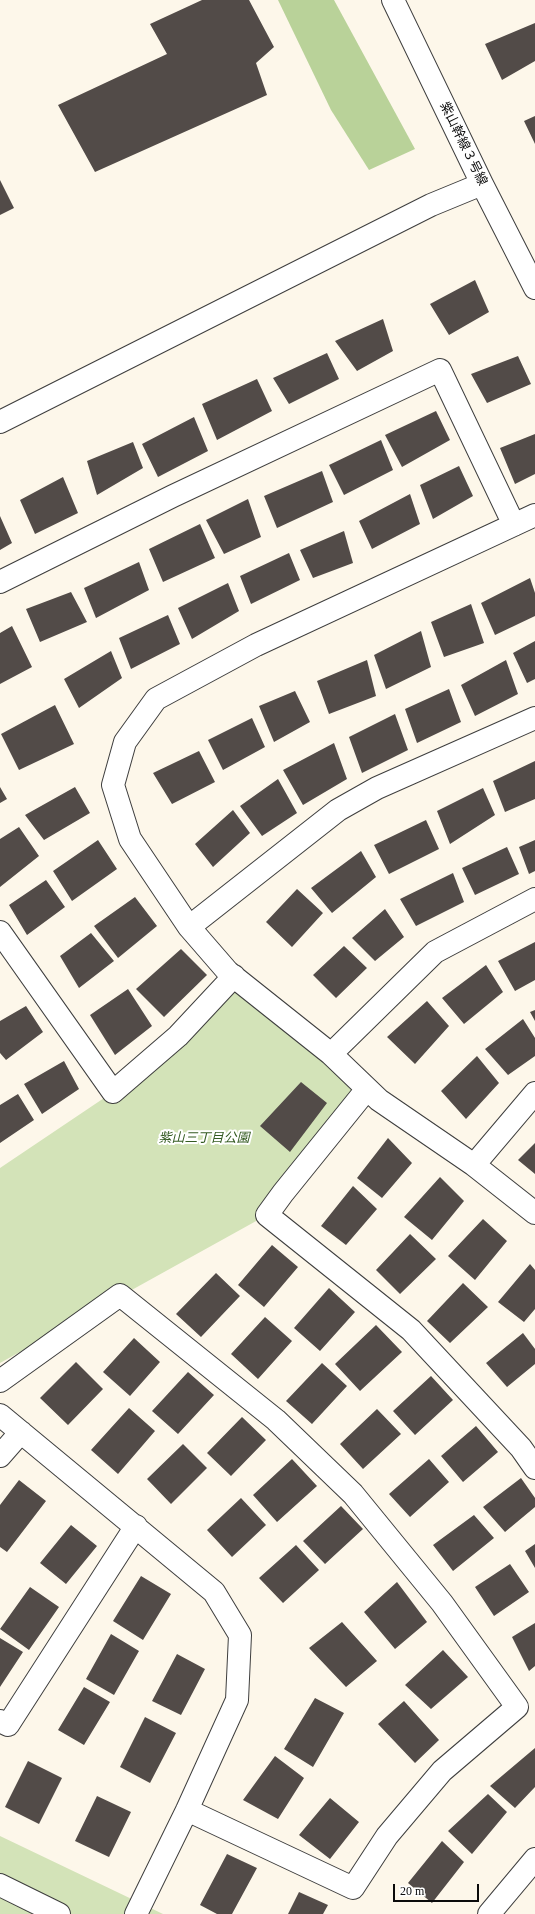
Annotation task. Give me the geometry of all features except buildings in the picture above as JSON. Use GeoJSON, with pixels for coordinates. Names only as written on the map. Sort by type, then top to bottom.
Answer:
{"type":"FeatureCollection","features":[{"type":"Feature","properties":{"kind":"street","name":"紫山幹線３号線"},"geometry":{"type":"LineString","coordinates":[[393,0],[482,184],[535,287]]}},
{"type":"Feature","properties":{"kind":"street"},"geometry":{"type":"LineString","coordinates":[[0,422],[430,205],[482,184]]}},
{"type":"Feature","properties":{"kind":"street"},"geometry":{"type":"LineString","coordinates":[[0,582],[173,496],[440,370],[514,525]]}},
{"type":"Feature","properties":{"kind":"street"},"geometry":{"type":"LineString","coordinates":[[535,515],[256,645],[156,699],[125,742],[113,785],[130,839],[189,927],[234,976],[330,1054],[379,1100],[474,1165],[535,1213]]}},
{"type":"Feature","properties":{"kind":"street"},"geometry":{"type":"LineString","coordinates":[[189,927],[338,810],[377,788],[535,718]]}},
{"type":"Feature","properties":{"kind":"street"},"geometry":{"type":"LineString","coordinates":[[330,1054],[435,952],[535,899]]}},
{"type":"Feature","properties":{"kind":"street"},"geometry":{"type":"LineString","coordinates":[[0,932],[113,1092],[178,1036],[234,976]]}},
{"type":"Feature","properties":{"kind":"street"},"geometry":{"type":"LineString","coordinates":[[367,1089],[267,1215],[411,1330],[521,1448],[535,1468]]}},
{"type":"Feature","properties":{"kind":"street"},"geometry":{"type":"LineString","coordinates":[[474,1165],[535,1092]]}},
{"type":"Feature","properties":{"kind":"street"},"geometry":{"type":"LineString","coordinates":[[0,1381],[120,1295],[276,1420],[353,1494],[442,1603],[517,1707],[442,1771],[387,1836],[353,1888],[187,1810]]}},
{"type":"Feature","properties":{"kind":"street"},"geometry":{"type":"LineString","coordinates":[[0,1414],[214,1592],[240,1635],[237,1700],[187,1810],[136,1914]]}},
{"type":"Feature","properties":{"kind":"street"},"geometry":{"type":"LineString","coordinates":[[0,1456],[21,1432]]}},
{"type":"Feature","properties":{"kind":"street"},"geometry":{"type":"LineString","coordinates":[[0,1721],[8,1725],[136,1526]]}},
{"type":"Feature","properties":{"kind":"street"},"geometry":{"type":"LineString","coordinates":[[489,1914],[535,1859]]}},
{"type":"Feature","properties":{"kind":"street"},"geometry":{"type":"LineString","coordinates":[[0,1884],[59,1914]]}},
{"type":"Feature","properties":{"kind":"green space"},"geometry":{"type":"Polygon","coordinates":[[[278,0],[334,0],[415,149],[369,170],[331,110],[278,0]]]}},
{"type":"Feature","properties":{"kind":"green space","name":"紫山三丁目公園"},"geometry":{"type":"Polygon","coordinates":[[[234,976],[367,1089],[267,1215],[0,1363],[0,1168],[113,1092],[234,976]]]}},
{"type":"Feature","properties":{"kind":"green space"},"geometry":{"type":"Polygon","coordinates":[[[0,1836],[163,1914],[0,1914],[0,1836]]]}}]}
